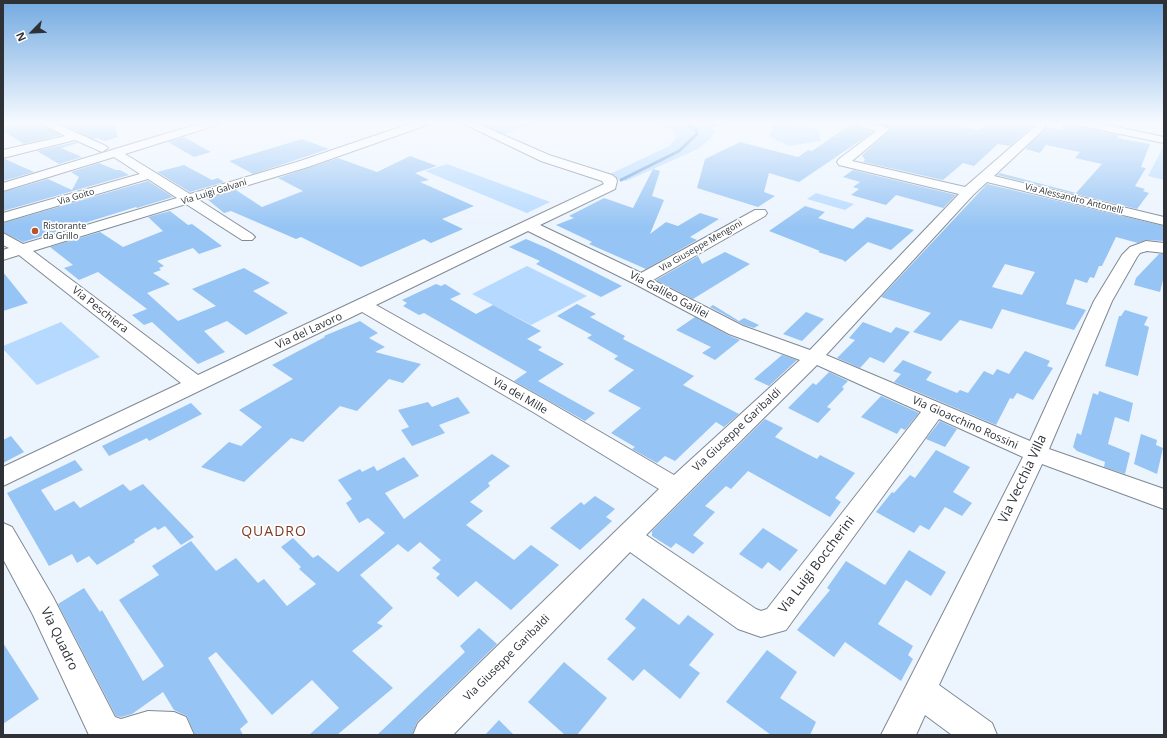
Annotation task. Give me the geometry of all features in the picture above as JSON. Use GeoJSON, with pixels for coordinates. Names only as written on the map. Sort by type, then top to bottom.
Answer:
{"type":"FeatureCollection","features":[{"type":"Feature","properties":{"kind":"street"},"geometry":{"type":"LineString","coordinates":[[3,177],[70,157]]}},
{"type":"Feature","properties":{"kind":"street"},"geometry":{"type":"LineString","coordinates":[[3,187],[101,157]]}},
{"type":"Feature","properties":{"kind":"street"},"geometry":{"type":"LineString","coordinates":[[122,157],[247,237]]}},
{"type":"Feature","properties":{"kind":"street","name":"Via Luigi Galvani"},"geometry":{"type":"LineString","coordinates":[[3,256],[323,157]]}},
{"type":"Feature","properties":{"kind":"street","name":"Via del Lavoro"},"geometry":{"type":"LineString","coordinates":[[3,477],[527,225],[601,191],[610,186],[612,182],[607,178],[544,157]]}},
{"type":"Feature","properties":{"kind":"street","name":"Via Alessandro Antonelli"},"geometry":{"type":"LineString","coordinates":[[849,157],[843,162],[976,184],[1164,221]]}},
{"type":"Feature","properties":{"kind":"street","name":"Via Giuseppe Garibaldi"},"geometry":{"type":"LineString","coordinates":[[430,735],[629,537],[676,488],[814,357],[976,184],[1006,157]]}},
{"type":"Feature","properties":{"kind":"street","name":"Via Goito"},"geometry":{"type":"LineString","coordinates":[[3,218],[148,175]]}},
{"type":"Feature","properties":{"kind":"street","name":"Via Giuseppe Mengoni"},"geometry":{"type":"LineString","coordinates":[[642,280],[760,213]]}},
{"type":"Feature","properties":{"kind":"street","name":"Via Galileo Galilei"},"geometry":{"type":"LineString","coordinates":[[527,225],[642,280],[736,330],[797,353],[814,357]]}},
{"type":"Feature","properties":{"kind":"street","name":"Via Peschiera"},"geometry":{"type":"LineString","coordinates":[[3,238],[22,250],[196,384]]}},
{"type":"Feature","properties":{"kind":"street","name":"Via Vecchia Villa"},"geometry":{"type":"LineString","coordinates":[[898,735],[1036,453],[1103,301],[1134,250],[1146,246],[1164,248]]}},
{"type":"Feature","properties":{"kind":"street","name":"Via dei Mille"},"geometry":{"type":"LineString","coordinates":[[363,305],[541,407],[676,488]]}},
{"type":"Feature","properties":{"kind":"street","name":"Via Gioacchino Rossini"},"geometry":{"type":"LineString","coordinates":[[814,357],[1036,453],[1164,499]]}},
{"type":"Feature","properties":{"kind":"street","name":"Via Luigi Boccherini"},"geometry":{"type":"LineString","coordinates":[[629,537],[748,620],[761,624],[776,621],[934,409]]}},
{"type":"Feature","properties":{"kind":"street","name":"Via Quadro"},"geometry":{"type":"LineString","coordinates":[[3,534],[43,606],[105,732],[121,735],[148,728],[174,729],[178,735]]}},
{"type":"Feature","properties":{"kind":"street"},"geometry":{"type":"LineString","coordinates":[[920,690],[980,735]]}},
{"type":"Feature","properties":{"kind":"shaded area"},"geometry":{"type":"Polygon","coordinates":[[[645,157],[679,157],[626,181],[616,179],[610,174],[645,157]]]}},
{"type":"Feature","properties":{"kind":"shaded area"},"geometry":{"type":"Polygon","coordinates":[[[1158,157],[1164,157],[1164,180],[1148,176],[1158,157]]]}},
{"type":"Feature","properties":{"kind":"shaded area"},"geometry":{"type":"Polygon","coordinates":[[[447,164],[550,202],[527,213],[425,171],[447,164]]]}},
{"type":"Feature","properties":{"kind":"shaded area"},"geometry":{"type":"Polygon","coordinates":[[[816,193],[854,204],[845,210],[807,199],[816,193]]]}},
{"type":"Feature","properties":{"kind":"shaded area"},"geometry":{"type":"Polygon","coordinates":[[[527,266],[587,296],[531,325],[472,294],[527,266]]]}},
{"type":"Feature","properties":{"kind":"shaded area"},"geometry":{"type":"Polygon","coordinates":[[[61,322],[100,357],[37,385],[3,349],[3,346],[61,322]]]}},
{"type":"Feature","properties":{"kind":"building"},"geometry":{"type":"Polygon","coordinates":[[[48,157],[81,157],[59,164],[48,157]]]}},
{"type":"Feature","properties":{"kind":"building"},"geometry":{"type":"Polygon","coordinates":[[[241,157],[303,157],[253,174],[229,161],[241,157]]]}},
{"type":"Feature","properties":{"kind":"building"},"geometry":{"type":"Polygon","coordinates":[[[407,157],[414,157],[437,166],[415,173],[429,180],[420,182],[474,206],[442,219],[463,229],[431,243],[424,239],[361,267],[301,237],[296,239],[231,211],[224,213],[207,199],[236,190],[262,207],[303,191],[278,178],[338,158],[377,172],[407,157]]]}},
{"type":"Feature","properties":{"kind":"building"},"geometry":{"type":"Polygon","coordinates":[[[708,157],[835,157],[799,182],[769,173],[764,192],[775,196],[758,207],[697,188],[705,159],[708,157]]]}},
{"type":"Feature","properties":{"kind":"building"},"geometry":{"type":"Polygon","coordinates":[[[863,157],[983,157],[974,166],[963,163],[943,180],[863,162],[865,160],[863,157]]]}},
{"type":"Feature","properties":{"kind":"building"},"geometry":{"type":"Polygon","coordinates":[[[1145,157],[1141,167],[1146,168],[1135,186],[1145,189],[1143,191],[1149,193],[1137,209],[997,175],[1000,173],[1076,193],[1102,164],[1075,158],[1145,157]]]}},
{"type":"Feature","properties":{"kind":"building"},"geometry":{"type":"Polygon","coordinates":[[[3,159],[5,159],[34,172],[3,181],[3,159]]]}},
{"type":"Feature","properties":{"kind":"building"},"geometry":{"type":"Polygon","coordinates":[[[99,163],[116,170],[120,170],[129,175],[3,211],[3,192],[48,179],[72,190],[79,177],[71,172],[99,163]]]}},
{"type":"Feature","properties":{"kind":"building"},"geometry":{"type":"Polygon","coordinates":[[[184,165],[212,180],[218,178],[224,182],[190,192],[157,172],[184,165]]]}},
{"type":"Feature","properties":{"kind":"building"},"geometry":{"type":"Polygon","coordinates":[[[653,169],[660,171],[652,196],[664,200],[650,234],[666,222],[678,226],[700,213],[719,219],[690,237],[697,240],[646,269],[589,244],[592,242],[556,225],[574,218],[569,216],[604,198],[633,208],[653,169]]]}},
{"type":"Feature","properties":{"kind":"building"},"geometry":{"type":"Polygon","coordinates":[[[853,170],[956,195],[943,208],[896,195],[886,205],[851,195],[859,189],[853,187],[860,182],[843,177],[853,170]]]}},
{"type":"Feature","properties":{"kind":"building"},"geometry":{"type":"Polygon","coordinates":[[[148,181],[173,197],[23,242],[3,232],[3,223],[148,181]]]}},
{"type":"Feature","properties":{"kind":"building"},"geometry":{"type":"Polygon","coordinates":[[[987,184],[1164,226],[1164,241],[1146,240],[1138,243],[1116,237],[1102,266],[1099,266],[1094,278],[1090,277],[1087,283],[1075,279],[1066,304],[1086,310],[1074,330],[1002,309],[992,329],[960,320],[941,341],[913,332],[931,313],[881,297],[987,184]],[[1005,264],[992,287],[1022,295],[1035,272],[1005,264]]]}},
{"type":"Feature","properties":{"kind":"building"},"geometry":{"type":"Polygon","coordinates":[[[805,206],[825,212],[818,218],[853,229],[867,217],[914,230],[891,250],[868,242],[845,262],[769,231],[805,206]]]}},
{"type":"Feature","properties":{"kind":"building"},"geometry":{"type":"Polygon","coordinates":[[[170,211],[188,225],[192,224],[222,246],[199,254],[193,248],[157,261],[164,266],[159,268],[161,270],[153,273],[170,284],[147,293],[178,321],[216,306],[192,289],[244,268],[270,283],[253,291],[288,313],[246,335],[227,321],[204,331],[225,352],[198,364],[152,322],[144,325],[132,315],[147,309],[98,272],[79,280],[64,268],[73,265],[50,247],[100,232],[123,247],[163,231],[148,217],[170,211]]]}},
{"type":"Feature","properties":{"kind":"building"},"geometry":{"type":"Polygon","coordinates":[[[526,239],[622,286],[601,297],[536,264],[540,261],[509,247],[526,239]]]}},
{"type":"Feature","properties":{"kind":"building"},"geometry":{"type":"Polygon","coordinates":[[[725,252],[750,264],[693,299],[656,280],[698,256],[702,264],[725,252]]]}},
{"type":"Feature","properties":{"kind":"building"},"geometry":{"type":"Polygon","coordinates":[[[1159,254],[1164,254],[1164,276],[1160,292],[1134,285],[1136,278],[1159,254]]]}},
{"type":"Feature","properties":{"kind":"building"},"geometry":{"type":"Polygon","coordinates":[[[3,272],[28,303],[3,311],[3,272]]]}},
{"type":"Feature","properties":{"kind":"building"},"geometry":{"type":"Polygon","coordinates":[[[436,284],[441,286],[445,284],[461,294],[450,299],[476,314],[493,305],[541,331],[527,339],[542,347],[538,350],[564,364],[538,381],[595,413],[585,421],[514,381],[527,372],[424,313],[419,315],[403,306],[407,303],[402,300],[436,284]]]}},
{"type":"Feature","properties":{"kind":"building"},"geometry":{"type":"Polygon","coordinates":[[[577,304],[596,314],[590,317],[625,336],[623,339],[694,376],[683,385],[739,414],[724,427],[716,422],[675,461],[665,456],[657,463],[632,449],[635,447],[611,433],[641,408],[608,391],[634,370],[614,359],[618,356],[587,338],[592,335],[557,316],[577,304]]]}},
{"type":"Feature","properties":{"kind":"building"},"geometry":{"type":"Polygon","coordinates":[[[713,305],[739,321],[744,318],[759,325],[754,328],[744,325],[710,307],[713,305]]]}},
{"type":"Feature","properties":{"kind":"building"},"geometry":{"type":"Polygon","coordinates":[[[1125,310],[1148,317],[1144,325],[1149,327],[1138,376],[1105,366],[1119,316],[1121,316],[1125,310]]]}},
{"type":"Feature","properties":{"kind":"building"},"geometry":{"type":"Polygon","coordinates":[[[806,312],[824,319],[802,341],[783,334],[806,312]]]}},
{"type":"Feature","properties":{"kind":"building"},"geometry":{"type":"Polygon","coordinates":[[[695,317],[740,340],[715,360],[702,353],[711,347],[676,330],[695,317]]]}},
{"type":"Feature","properties":{"kind":"building"},"geometry":{"type":"Polygon","coordinates":[[[360,321],[378,333],[369,338],[385,347],[375,352],[421,364],[403,383],[389,379],[357,411],[340,406],[303,442],[291,438],[244,482],[201,467],[229,442],[241,446],[262,427],[239,410],[293,379],[272,365],[325,337],[324,336],[360,321]]]}},
{"type":"Feature","properties":{"kind":"building"},"geometry":{"type":"Polygon","coordinates":[[[863,322],[891,333],[896,327],[910,332],[884,363],[870,357],[860,368],[837,358],[855,340],[849,338],[863,322]]]}},
{"type":"Feature","properties":{"kind":"building"},"geometry":{"type":"Polygon","coordinates":[[[1025,351],[1050,361],[1047,366],[1053,368],[1033,400],[1017,393],[1013,399],[1010,398],[996,425],[894,382],[901,374],[893,371],[903,360],[932,372],[926,380],[957,393],[960,390],[968,393],[984,371],[993,375],[997,369],[1009,374],[1025,351]]]}},
{"type":"Feature","properties":{"kind":"building"},"geometry":{"type":"Polygon","coordinates":[[[782,355],[797,360],[769,386],[754,379],[782,355]]]}},
{"type":"Feature","properties":{"kind":"building"},"geometry":{"type":"Polygon","coordinates":[[[829,372],[848,381],[842,387],[844,389],[827,407],[831,409],[818,423],[788,408],[813,383],[816,385],[829,372]]]}},
{"type":"Feature","properties":{"kind":"building"},"geometry":{"type":"Polygon","coordinates":[[[1099,391],[1133,403],[1129,422],[1115,417],[1108,444],[1130,453],[1125,474],[1104,467],[1105,462],[1077,451],[1073,447],[1077,433],[1081,435],[1093,393],[1098,395],[1099,391]]]}},
{"type":"Feature","properties":{"kind":"building"},"geometry":{"type":"Polygon","coordinates":[[[881,396],[919,413],[905,430],[901,428],[897,434],[861,417],[881,396]]]}},
{"type":"Feature","properties":{"kind":"building"},"geometry":{"type":"Polygon","coordinates":[[[458,397],[470,413],[439,425],[445,433],[412,446],[401,430],[409,427],[398,410],[428,402],[432,407],[458,397]]]}},
{"type":"Feature","properties":{"kind":"building"},"geometry":{"type":"Polygon","coordinates":[[[191,403],[202,414],[149,441],[147,438],[109,456],[102,446],[191,403]]]}},
{"type":"Feature","properties":{"kind":"building"},"geometry":{"type":"Polygon","coordinates":[[[765,419],[783,428],[775,437],[817,459],[820,455],[855,473],[835,498],[841,502],[830,517],[748,471],[731,489],[726,486],[705,506],[715,512],[693,535],[704,543],[693,554],[676,543],[671,548],[652,536],[652,531],[765,419]]]}},
{"type":"Feature","properties":{"kind":"building"},"geometry":{"type":"Polygon","coordinates":[[[940,421],[957,429],[945,447],[926,439],[940,421]]]}},
{"type":"Feature","properties":{"kind":"building"},"geometry":{"type":"Polygon","coordinates":[[[1141,434],[1157,440],[1156,445],[1163,448],[1157,474],[1134,464],[1141,434]]]}},
{"type":"Feature","properties":{"kind":"building"},"geometry":{"type":"Polygon","coordinates":[[[11,436],[24,452],[3,463],[3,440],[11,436]]]}},
{"type":"Feature","properties":{"kind":"building"},"geometry":{"type":"Polygon","coordinates":[[[936,450],[970,467],[953,492],[972,503],[962,516],[945,507],[929,530],[920,525],[914,533],[876,512],[892,492],[894,493],[910,475],[915,478],[936,450]]]}},
{"type":"Feature","properties":{"kind":"building"},"geometry":{"type":"Polygon","coordinates":[[[492,454],[510,466],[488,483],[490,486],[470,502],[483,511],[466,525],[514,560],[531,545],[559,565],[511,610],[476,581],[458,597],[436,578],[440,574],[432,568],[441,560],[420,542],[408,552],[398,544],[360,575],[393,608],[377,623],[383,626],[352,651],[393,688],[337,735],[309,735],[339,708],[312,680],[272,715],[216,652],[208,658],[248,722],[240,729],[243,735],[195,735],[187,716],[174,710],[163,692],[132,714],[121,717],[116,716],[58,604],[84,588],[100,612],[102,610],[143,681],[164,666],[119,600],[159,575],[152,566],[191,541],[216,571],[236,558],[258,583],[264,579],[287,606],[316,584],[299,569],[301,567],[281,547],[293,538],[313,558],[318,555],[338,572],[385,533],[368,518],[359,523],[346,503],[352,499],[338,480],[360,469],[362,472],[374,466],[377,471],[404,457],[419,476],[385,493],[404,519],[492,454]]]}},
{"type":"Feature","properties":{"kind":"building"},"geometry":{"type":"Polygon","coordinates":[[[75,460],[83,470],[41,490],[55,511],[74,501],[80,508],[123,484],[130,491],[143,484],[194,537],[181,545],[165,526],[158,530],[155,527],[134,540],[135,542],[97,565],[89,556],[77,563],[72,554],[49,566],[7,493],[75,460]]]}},
{"type":"Feature","properties":{"kind":"building"},"geometry":{"type":"Polygon","coordinates":[[[595,496],[615,509],[606,517],[612,521],[580,550],[550,528],[581,502],[584,505],[595,496]]]}},
{"type":"Feature","properties":{"kind":"building"},"geometry":{"type":"Polygon","coordinates":[[[763,528],[798,550],[780,571],[768,562],[762,569],[739,554],[763,528]]]}},
{"type":"Feature","properties":{"kind":"building"},"geometry":{"type":"Polygon","coordinates":[[[909,550],[946,572],[931,596],[906,580],[878,624],[913,646],[908,655],[913,659],[901,681],[845,642],[834,657],[797,630],[830,590],[827,588],[846,561],[885,585],[909,550]]]}},
{"type":"Feature","properties":{"kind":"building"},"geometry":{"type":"Polygon","coordinates":[[[643,598],[679,625],[688,615],[714,634],[689,665],[700,673],[680,699],[644,669],[633,681],[607,659],[636,628],[625,619],[643,598]]]}},
{"type":"Feature","properties":{"kind":"building"},"geometry":{"type":"Polygon","coordinates":[[[479,628],[497,644],[417,722],[412,735],[377,735],[465,652],[460,646],[479,628]]]}},
{"type":"Feature","properties":{"kind":"building"},"geometry":{"type":"Polygon","coordinates":[[[3,643],[39,699],[3,724],[3,643]]]}},
{"type":"Feature","properties":{"kind":"building"},"geometry":{"type":"Polygon","coordinates":[[[767,650],[797,672],[780,698],[816,722],[810,735],[771,735],[726,702],[767,650]]]}},
{"type":"Feature","properties":{"kind":"building"},"geometry":{"type":"Polygon","coordinates":[[[564,662],[607,698],[577,735],[565,735],[528,702],[564,662]]]}},
{"type":"Feature","properties":{"kind":"building"},"geometry":{"type":"Polygon","coordinates":[[[499,720],[514,735],[485,735],[499,720]]]}},
{"type":"Feature","properties":{"kind":"waterway"},"geometry":{"type":"LineString","coordinates":[[621,180],[666,157]]}},
{"type":"Feature","properties":{"kind":"place","name":"Ristorante da Grillo"},"geometry":{"type":"Point","coordinates":[35,231]}},
{"type":"Feature","properties":{"kind":"district","name":"QUADRO"},"geometry":{"type":"Point","coordinates":[274,532]}}]}
